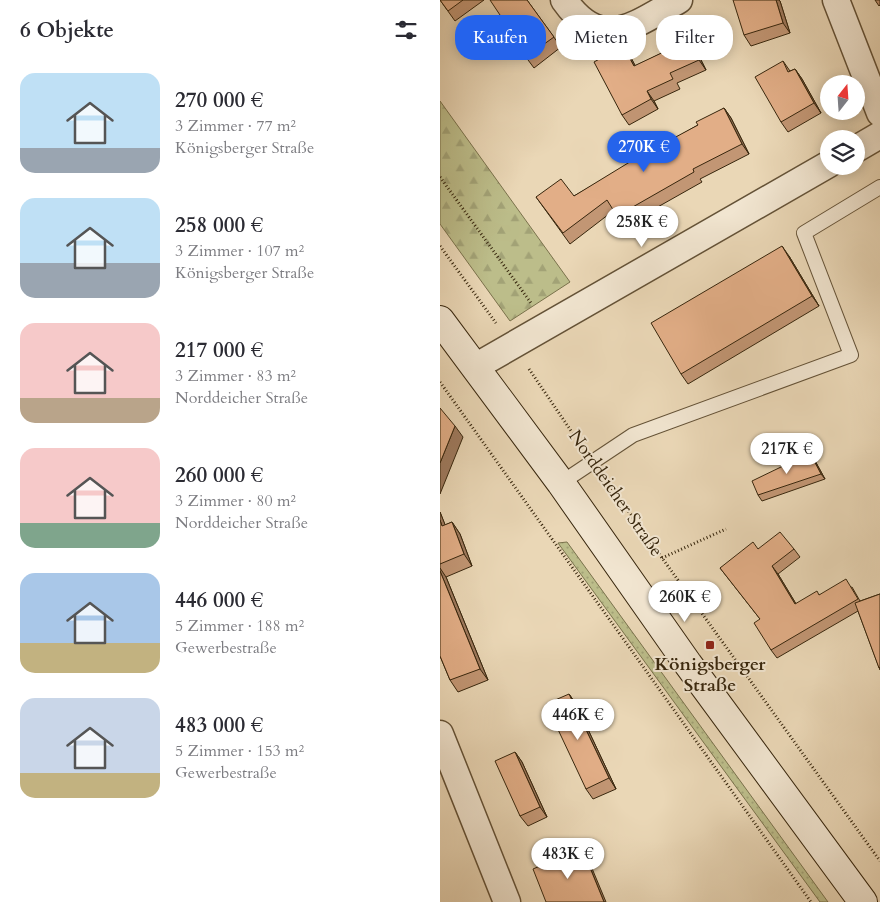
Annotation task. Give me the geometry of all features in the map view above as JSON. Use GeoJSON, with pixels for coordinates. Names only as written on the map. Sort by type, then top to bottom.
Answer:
{"type":"FeatureCollection","features":[{"type":"Feature","properties":{"kind":"main road"},"geometry":{"type":"LineString","coordinates":[[440,320],[561,483],[688,664],[863,902]]}},
{"type":"Feature","properties":{"kind":"street"},"geometry":{"type":"LineString","coordinates":[[564,0],[576,17],[598,30],[613,31],[632,26],[679,0]]}},
{"type":"Feature","properties":{"kind":"street"},"geometry":{"type":"LineString","coordinates":[[836,0],[880,113]]}},
{"type":"Feature","properties":{"kind":"street"},"geometry":{"type":"LineString","coordinates":[[865,144],[880,135]]}},
{"type":"Feature","properties":{"kind":"street"},"geometry":{"type":"LineString","coordinates":[[475,367],[820,169]]}},
{"type":"Feature","properties":{"kind":"street"},"geometry":{"type":"LineString","coordinates":[[440,734],[507,902]]}},
{"type":"Feature","properties":{"kind":"lane"},"geometry":{"type":"LineString","coordinates":[[561,483],[633,435],[851,355],[804,233],[880,188]]}},
{"type":"Feature","properties":{"kind":"path"},"geometry":{"type":"LineString","coordinates":[[440,177],[547,326]]}},
{"type":"Feature","properties":{"kind":"path","name":"Norddeicher Straße"},"geometry":{"type":"LineString","coordinates":[[440,246],[513,346],[592,462],[880,861]]}},
{"type":"Feature","properties":{"kind":"path"},"geometry":{"type":"LineString","coordinates":[[440,382],[811,902]]}},
{"type":"Feature","properties":{"kind":"path"},"geometry":{"type":"LineString","coordinates":[[662,558],[726,529]]}},
{"type":"Feature","properties":{"kind":"green space"},"geometry":{"type":"Polygon","coordinates":[[[440,101],[570,282],[510,321],[440,224],[440,101]]]}},
{"type":"Feature","properties":{"kind":"green space"},"geometry":{"type":"Polygon","coordinates":[[[567,542],[828,902],[820,902],[558,543],[567,542]]]}},
{"type":"Feature","properties":{"kind":"building"},"geometry":{"type":"Polygon","coordinates":[[[440,0],[463,0],[448,11],[440,0]]]}},
{"type":"Feature","properties":{"kind":"building"},"geometry":{"type":"Polygon","coordinates":[[[490,0],[527,0],[538,15],[500,15],[490,0]]]}},
{"type":"Feature","properties":{"kind":"building"},"geometry":{"type":"Polygon","coordinates":[[[733,0],[776,0],[783,23],[744,35],[733,0]]]}},
{"type":"Feature","properties":{"kind":"building"},"geometry":{"type":"Polygon","coordinates":[[[546,26],[554,37],[546,43],[546,26]]]}},
{"type":"Feature","properties":{"kind":"building"},"geometry":{"type":"Polygon","coordinates":[[[656,56],[656,60],[699,60],[670,73],[673,79],[647,91],[651,99],[622,115],[594,62],[598,60],[631,60],[634,66],[656,56]]]}},
{"type":"Feature","properties":{"kind":"building"},"geometry":{"type":"Polygon","coordinates":[[[783,61],[788,72],[795,69],[814,103],[781,122],[755,77],[783,61]]]}},
{"type":"Feature","properties":{"kind":"building"},"geometry":{"type":"Polygon","coordinates":[[[724,108],[742,144],[693,169],[694,172],[617,216],[607,200],[563,233],[536,197],[561,179],[574,196],[633,160],[698,125],[696,122],[724,108]]]}},
{"type":"Feature","properties":{"kind":"building"},"geometry":{"type":"Polygon","coordinates":[[[782,246],[812,296],[681,374],[651,323],[782,246]]]}},
{"type":"Feature","properties":{"kind":"building"},"geometry":{"type":"Polygon","coordinates":[[[440,408],[455,426],[440,463],[440,408]]]}},
{"type":"Feature","properties":{"kind":"building"},"geometry":{"type":"Polygon","coordinates":[[[810,453],[821,474],[758,495],[752,481],[810,453]]]}},
{"type":"Feature","properties":{"kind":"building"},"geometry":{"type":"Polygon","coordinates":[[[440,520],[442,526],[452,522],[464,554],[440,564],[440,520]]]}},
{"type":"Feature","properties":{"kind":"building"},"geometry":{"type":"Polygon","coordinates":[[[780,532],[794,549],[772,566],[795,604],[817,591],[819,595],[846,579],[858,599],[771,650],[754,623],[760,619],[720,568],[753,542],[758,549],[780,532]]]}},
{"type":"Feature","properties":{"kind":"building"},"geometry":{"type":"Polygon","coordinates":[[[440,571],[480,669],[450,680],[440,656],[440,571]]]}},
{"type":"Feature","properties":{"kind":"building"},"geometry":{"type":"Polygon","coordinates":[[[880,594],[880,667],[879,668],[855,603],[880,594]]]}},
{"type":"Feature","properties":{"kind":"building"},"geometry":{"type":"Polygon","coordinates":[[[569,694],[609,778],[586,789],[546,704],[569,694]]]}},
{"type":"Feature","properties":{"kind":"building"},"geometry":{"type":"Polygon","coordinates":[[[515,752],[540,807],[520,816],[495,761],[515,752]]]}},
{"type":"Feature","properties":{"kind":"building"},"geometry":{"type":"Polygon","coordinates":[[[582,848],[604,902],[546,902],[533,869],[582,848]]]}},
{"type":"Feature","properties":{"kind":"place","name":"Königsberger Straße"},"geometry":{"type":"Point","coordinates":[710,645]}}]}
